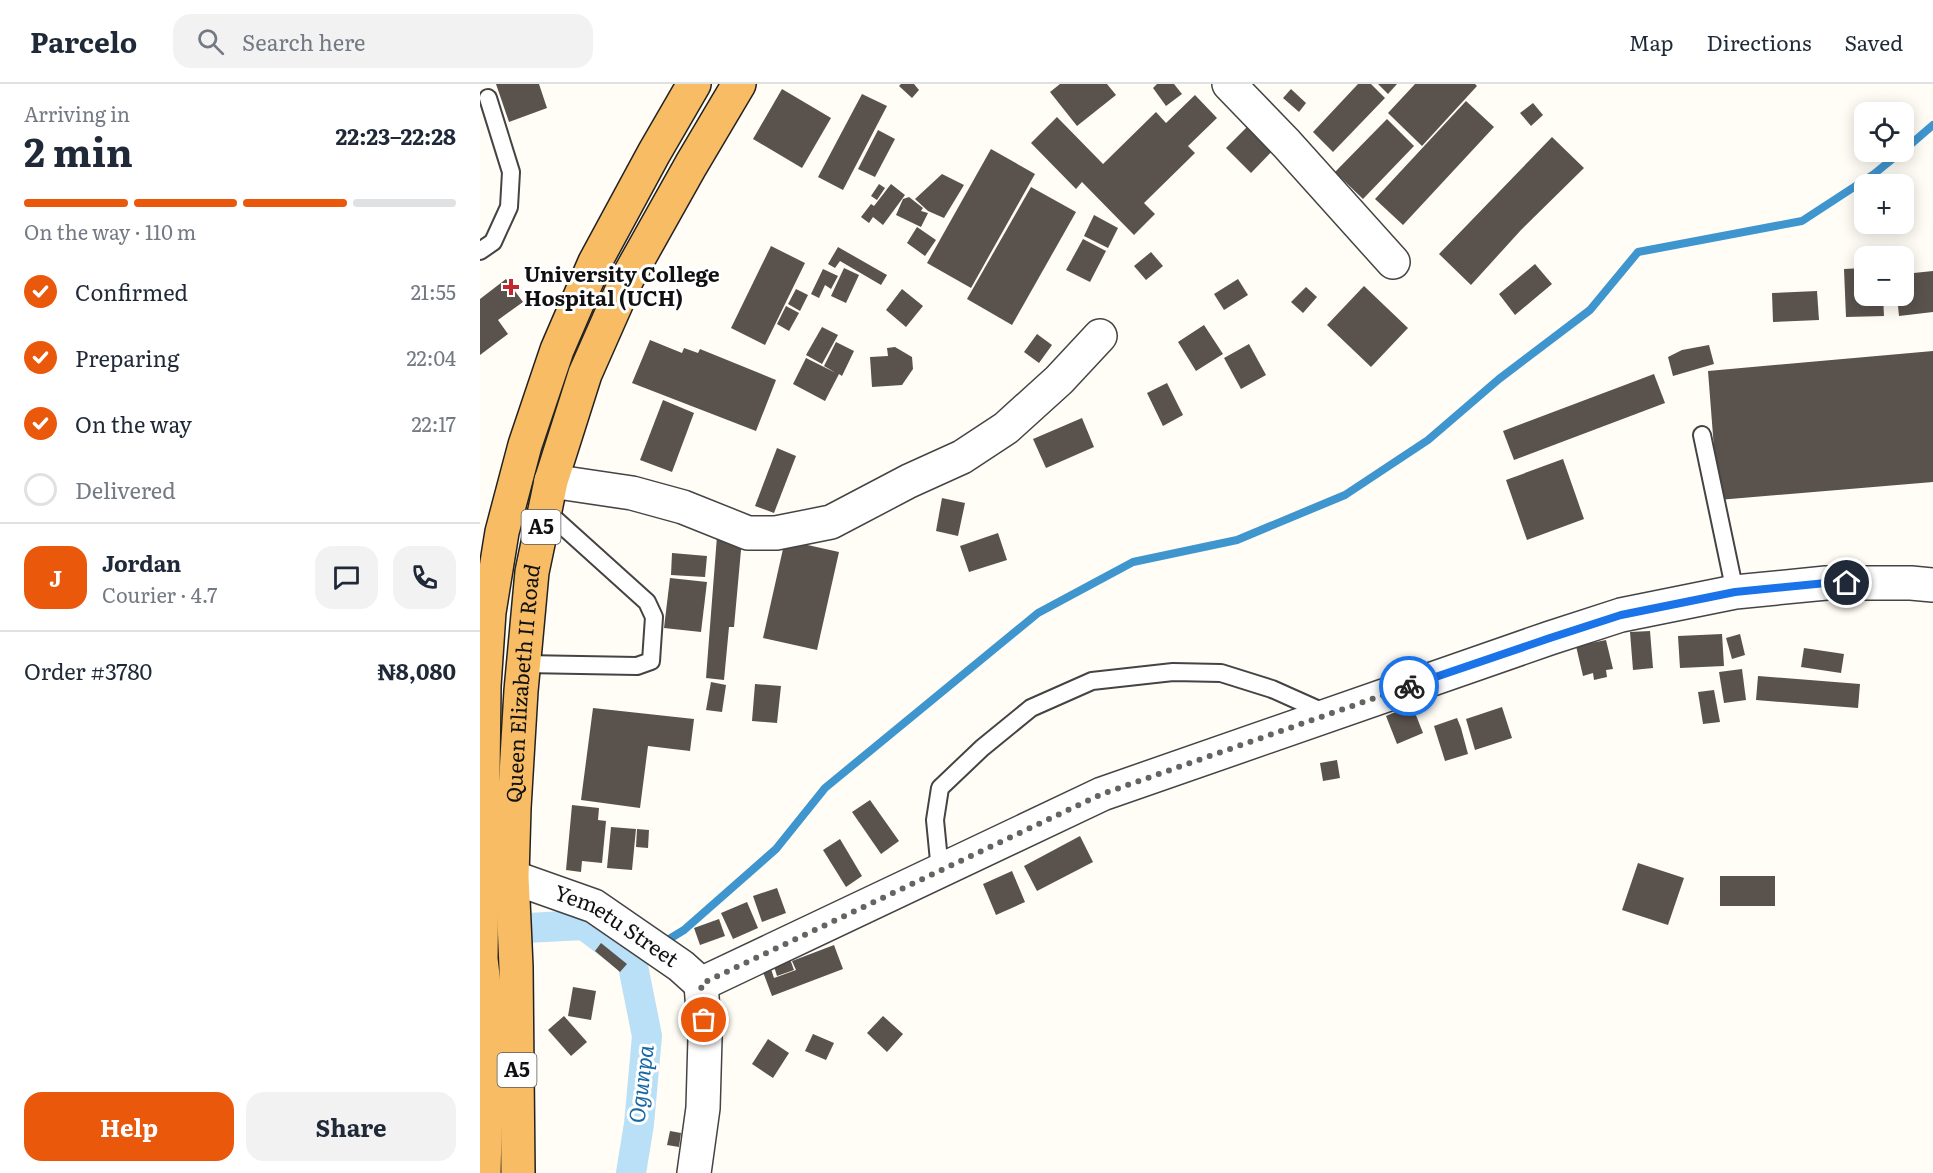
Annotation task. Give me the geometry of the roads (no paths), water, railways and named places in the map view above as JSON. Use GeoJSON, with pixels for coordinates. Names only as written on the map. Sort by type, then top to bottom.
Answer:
{"type":"FeatureCollection","features":[{"type":"Feature","properties":{"kind":"highway","name":"Queen Elizabeth II Road"},"geometry":{"type":"LineString","coordinates":[[481,959],[481,819],[485,659],[489,612],[502,532],[525,445],[557,350],[595,262],[694,84]]}},
{"type":"Feature","properties":{"kind":"highway","name":"Queen Elizabeth II Road"},"geometry":{"type":"LineString","coordinates":[[518,1173],[516,967],[512,877],[515,796],[532,572],[548,496],[585,374],[627,279],[690,165],[740,84]]}},
{"type":"Feature","properties":{"kind":"highway"},"geometry":{"type":"LineString","coordinates":[[480,569],[502,532]]}},
{"type":"Feature","properties":{"kind":"highway","name":"A5"},"geometry":{"type":"LineString","coordinates":[[481,959],[484,1020],[484,1173]]}},
{"type":"Feature","properties":{"kind":"street"},"geometry":{"type":"LineString","coordinates":[[1229,84],[1286,143],[1393,262]]}},
{"type":"Feature","properties":{"kind":"street"},"geometry":{"type":"LineString","coordinates":[[548,496],[632,493],[683,507],[748,533],[776,533],[831,522],[909,481],[962,458],[1006,428],[1059,380],[1100,336]]}},
{"type":"Feature","properties":{"kind":"street"},"geometry":{"type":"LineString","coordinates":[[694,1173],[703,1108],[705,1038],[691,975],[940,871],[1102,794],[1621,615],[1735,592],[1826,583],[1933,585]]}},
{"type":"Feature","properties":{"kind":"street","name":"Yemetu Street"},"geometry":{"type":"LineString","coordinates":[[512,877],[594,906],[691,975]]}},
{"type":"Feature","properties":{"kind":"lane"},"geometry":{"type":"LineString","coordinates":[[480,251],[494,242],[509,207],[511,172],[488,98]]}},
{"type":"Feature","properties":{"kind":"lane"},"geometry":{"type":"LineString","coordinates":[[1702,435],[1735,592]]}},
{"type":"Feature","properties":{"kind":"lane"},"geometry":{"type":"LineString","coordinates":[[524,664],[637,666],[651,661],[654,617],[647,602],[548,496]]}},
{"type":"Feature","properties":{"kind":"lane"},"geometry":{"type":"LineString","coordinates":[[940,871],[935,820],[940,788],[982,748],[1031,708],[1092,681],[1173,672],[1221,673],[1272,689],[1329,714]]}},
{"type":"Feature","properties":{"kind":"waterway"},"geometry":{"type":"LineString","coordinates":[[1914,141],[1933,125]]}},
{"type":"Feature","properties":{"kind":"waterway"},"geometry":{"type":"LineString","coordinates":[[661,944],[684,930],[776,849],[825,788],[1038,613],[1133,562],[1237,540],[1345,495],[1428,440],[1499,379],[1590,310],[1638,252],[1802,221],[1889,162]]}},
{"type":"Feature","properties":{"kind":"waterway","name":"Ogunpa"},"geometry":{"type":"LineString","coordinates":[[490,930],[584,925],[632,961],[647,1036],[639,1124],[631,1173]]}},
{"type":"Feature","properties":{"kind":"waterway"},"geometry":{"type":"LineString","coordinates":[[632,961],[648,952]]}},
{"type":"Feature","properties":{"kind":"place","name":"University College Hospital (UCH)"},"geometry":{"type":"Point","coordinates":[511,287]}}]}
